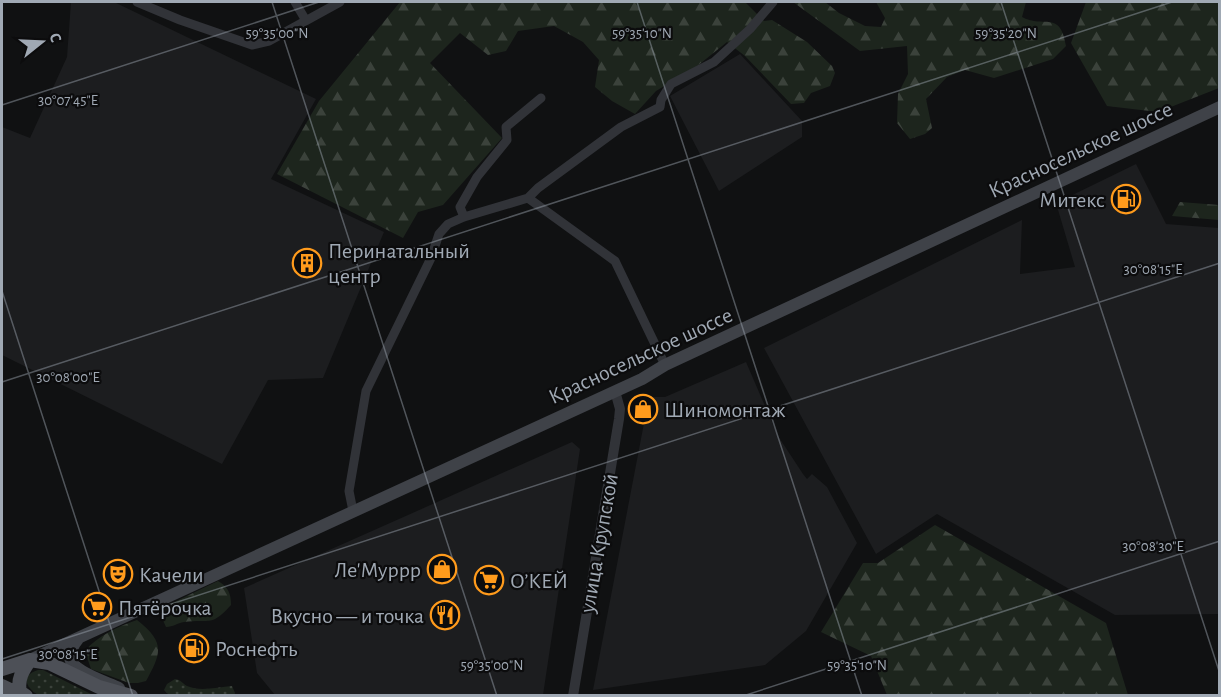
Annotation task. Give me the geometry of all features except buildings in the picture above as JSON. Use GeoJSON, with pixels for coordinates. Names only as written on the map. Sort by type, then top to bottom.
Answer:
{"type":"FeatureCollection","features":[{"type":"Feature","properties":{"kind":"main road","name":"Красносельское шоссе"},"geometry":{"type":"LineString","coordinates":[[30,660],[615,392],[665,365],[1220,107]]}},
{"type":"Feature","properties":{"kind":"main road"},"geometry":{"type":"LineString","coordinates":[[78,639],[72,648],[70,657],[73,665],[81,671],[137,696]]}},
{"type":"Feature","properties":{"kind":"main road"},"geometry":{"type":"LineString","coordinates":[[24,696],[19,682],[30,660]]}},
{"type":"Feature","properties":{"kind":"main road"},"geometry":{"type":"LineString","coordinates":[[2,669],[30,660],[49,663],[99,687],[131,696]]}},
{"type":"Feature","properties":{"kind":"main road"},"geometry":{"type":"LineString","coordinates":[[2,686],[24,696]]}},
{"type":"Feature","properties":{"kind":"street"},"geometry":{"type":"LineString","coordinates":[[137,2],[180,20],[252,45],[269,41],[340,2]]}},
{"type":"Feature","properties":{"kind":"street"},"geometry":{"type":"LineString","coordinates":[[295,2],[305,20]]}},
{"type":"Feature","properties":{"kind":"street"},"geometry":{"type":"LineString","coordinates":[[353,511],[348,491],[366,391],[431,258],[439,234],[448,224],[464,217],[528,198],[538,188],[621,127],[660,107],[661,100],[671,84],[714,62],[750,29],[773,2]]}},
{"type":"Feature","properties":{"kind":"street"},"geometry":{"type":"LineString","coordinates":[[464,217],[460,207],[477,177],[507,140],[506,127],[541,98]]}},
{"type":"Feature","properties":{"kind":"street"},"geometry":{"type":"LineString","coordinates":[[528,198],[615,261],[665,365]]}},
{"type":"Feature","properties":{"kind":"street","name":"улица Крупской"},"geometry":{"type":"LineString","coordinates":[[573,696],[619,419],[620,409],[615,392]]}},
{"type":"Feature","properties":{"kind":"shaded area"},"geometry":{"type":"Polygon","coordinates":[[[71,2],[114,2],[316,99],[271,179],[384,232],[323,378],[268,380],[222,464],[2,355],[2,127],[30,138],[67,57],[71,2]]]}},
{"type":"Feature","properties":{"kind":"shaded area"},"geometry":{"type":"Polygon","coordinates":[[[740,54],[802,121],[802,137],[719,191],[670,96],[740,54]]]}},
{"type":"Feature","properties":{"kind":"shaded area"},"geometry":{"type":"Polygon","coordinates":[[[1136,164],[1166,224],[1219,228],[1219,614],[1115,615],[937,514],[876,554],[764,348],[1022,220],[1020,274],[1075,267],[1056,203],[1136,164]]]}},
{"type":"Feature","properties":{"kind":"shaded area"},"geometry":{"type":"Polygon","coordinates":[[[746,362],[778,436],[807,479],[812,474],[827,487],[857,543],[806,631],[765,665],[593,690],[649,397],[665,397],[746,362]]]}},
{"type":"Feature","properties":{"kind":"shaded area"},"geometry":{"type":"Polygon","coordinates":[[[572,442],[580,449],[543,695],[275,695],[257,673],[244,588],[572,442]]]}},
{"type":"Feature","properties":{"kind":"green space"},"geometry":{"type":"Polygon","coordinates":[[[400,2],[745,2],[764,21],[772,20],[807,42],[832,66],[835,73],[830,86],[811,93],[804,103],[791,104],[745,56],[727,42],[696,67],[656,91],[635,114],[612,101],[595,87],[599,60],[583,42],[554,26],[518,31],[506,51],[488,55],[460,33],[430,63],[502,138],[443,205],[418,212],[403,238],[277,174],[319,101],[400,2]]]}},
{"type":"Feature","properties":{"kind":"green space"},"geometry":{"type":"Polygon","coordinates":[[[793,2],[825,2],[839,13],[865,26],[881,27],[885,18],[876,2],[1026,2],[1022,17],[1055,24],[1060,28],[1066,46],[1053,59],[994,78],[965,70],[947,77],[926,99],[932,128],[925,134],[910,139],[897,123],[898,94],[908,74],[907,46],[860,51],[793,2]]]}},
{"type":"Feature","properties":{"kind":"green space"},"geometry":{"type":"Polygon","coordinates":[[[1086,2],[1219,2],[1219,88],[1158,112],[1107,106],[1071,43],[1086,2]]]}},
{"type":"Feature","properties":{"kind":"green space"},"geometry":{"type":"Polygon","coordinates":[[[1180,202],[1219,205],[1219,220],[1172,216],[1180,202]]]}},
{"type":"Feature","properties":{"kind":"green space"},"geometry":{"type":"Polygon","coordinates":[[[935,525],[1106,623],[1128,695],[887,695],[871,656],[821,632],[863,563],[878,563],[935,525]]]}},
{"type":"Feature","properties":{"kind":"green space"},"geometry":{"type":"Polygon","coordinates":[[[218,581],[227,588],[231,605],[219,617],[210,621],[184,622],[166,627],[162,618],[162,608],[218,581]]]}},
{"type":"Feature","properties":{"kind":"green space"},"geometry":{"type":"Polygon","coordinates":[[[137,620],[152,635],[158,648],[158,655],[146,681],[129,683],[91,669],[85,651],[109,632],[137,620]]]}},
{"type":"Feature","properties":{"kind":"green space"},"geometry":{"type":"Polygon","coordinates":[[[38,670],[43,670],[93,695],[40,696],[27,683],[28,676],[38,670]]]}},
{"type":"Feature","properties":{"kind":"green space"},"geometry":{"type":"Polygon","coordinates":[[[175,679],[198,689],[232,686],[235,693],[234,696],[169,695],[164,690],[167,684],[175,679]]]}},
{"type":"Feature","properties":{"kind":"place","name":"Митекс"},"geometry":{"type":"Point","coordinates":[1126,199]}},
{"type":"Feature","properties":{"kind":"place","name":"Перинатальный центр"},"geometry":{"type":"Point","coordinates":[307,263]}},
{"type":"Feature","properties":{"kind":"place","name":"Шиномонтаж"},"geometry":{"type":"Point","coordinates":[643,409]}},
{"type":"Feature","properties":{"kind":"place","name":"Ле'Муррр"},"geometry":{"type":"Point","coordinates":[442,569]}},
{"type":"Feature","properties":{"kind":"place","name":"Качели"},"geometry":{"type":"Point","coordinates":[118,574]}},
{"type":"Feature","properties":{"kind":"place","name":"О’КЕЙ"},"geometry":{"type":"Point","coordinates":[489,580]}},
{"type":"Feature","properties":{"kind":"place","name":"Пятёрочка"},"geometry":{"type":"Point","coordinates":[97,607]}},
{"type":"Feature","properties":{"kind":"place","name":"Вкусно — и точка"},"geometry":{"type":"Point","coordinates":[445,615]}},
{"type":"Feature","properties":{"kind":"place","name":"Роснефть"},"geometry":{"type":"Point","coordinates":[194,648]}}]}
